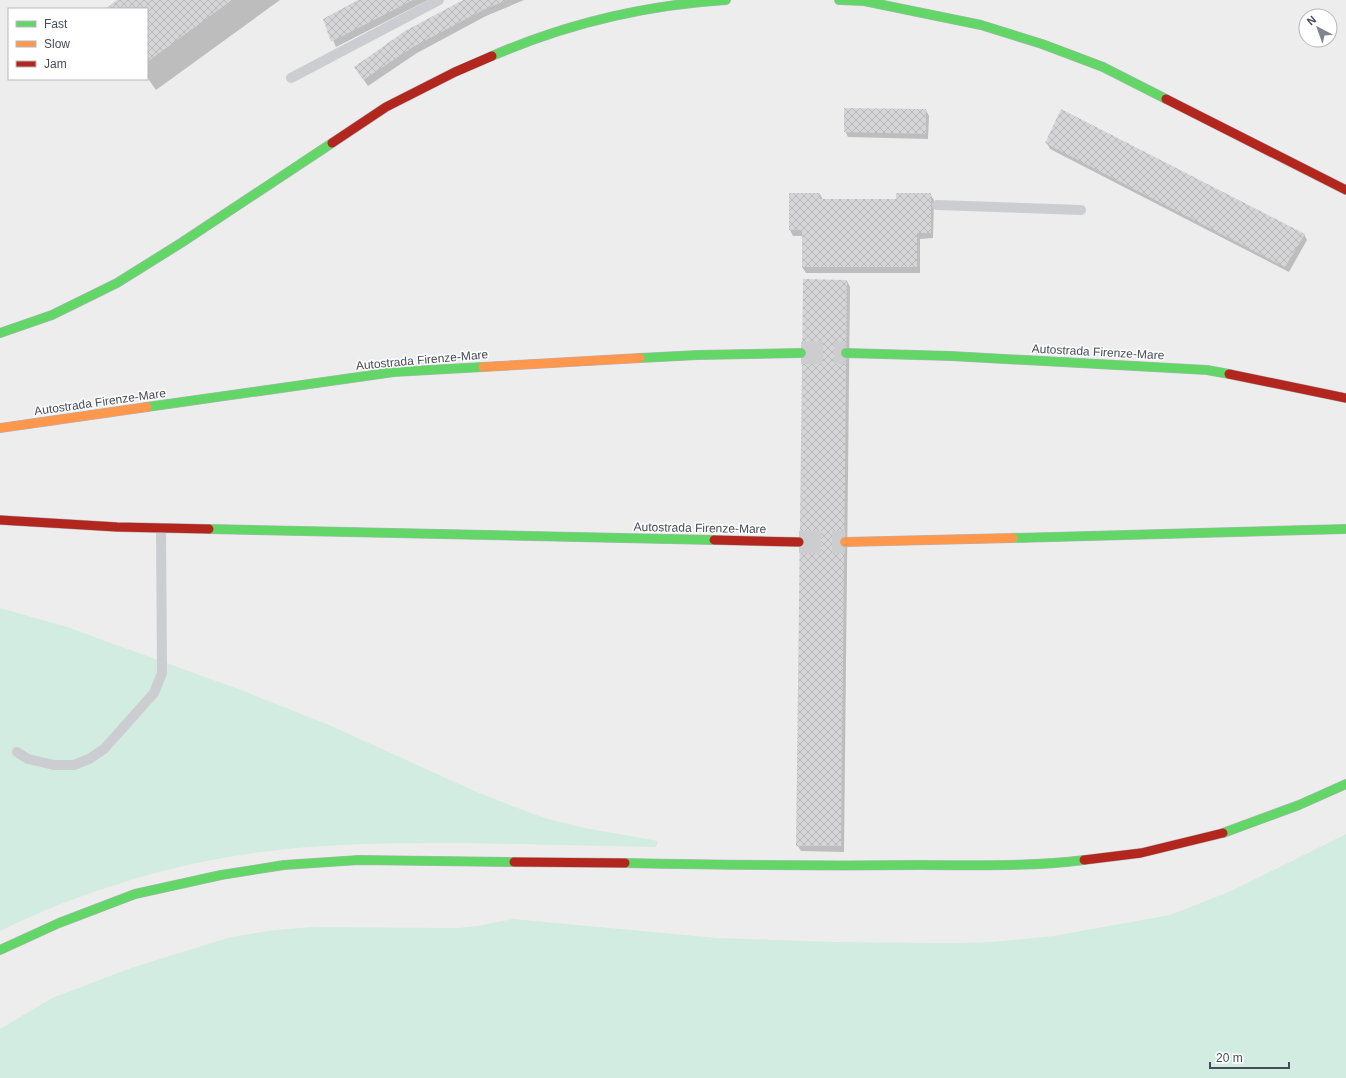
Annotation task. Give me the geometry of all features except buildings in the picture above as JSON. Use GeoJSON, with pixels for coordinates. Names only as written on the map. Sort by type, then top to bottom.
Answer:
{"type":"FeatureCollection","features":[{"type":"Feature","properties":{"kind":"highway"},"geometry":{"type":"LineString","coordinates":[[0,333],[52,315],[117,283],[181,243],[386,107],[455,72],[525,42],[585,24],[641,10],[695,2],[726,0]]}},
{"type":"Feature","properties":{"kind":"highway"},"geometry":{"type":"LineString","coordinates":[[839,0],[864,1],[981,25],[1069,54],[1103,67],[1346,190]]}},
{"type":"Feature","properties":{"kind":"highway","name":"Autostrada Firenze-Mare"},"geometry":{"type":"LineString","coordinates":[[0,428],[394,372],[698,355],[802,353]]}},
{"type":"Feature","properties":{"kind":"highway","name":"Autostrada Firenze-Mare"},"geometry":{"type":"LineString","coordinates":[[846,353],[951,356],[1207,370],[1346,398]]}},
{"type":"Feature","properties":{"kind":"highway","name":"Autostrada Firenze-Mare"},"geometry":{"type":"LineString","coordinates":[[0,520],[117,527],[799,542]]}},
{"type":"Feature","properties":{"kind":"highway"},"geometry":{"type":"LineString","coordinates":[[8,530],[117,527]]}},
{"type":"Feature","properties":{"kind":"highway"},"geometry":{"type":"LineString","coordinates":[[845,542],[1346,529]]}},
{"type":"Feature","properties":{"kind":"highway"},"geometry":{"type":"LineString","coordinates":[[0,950],[59,923],[135,894],[220,875],[284,865],[359,860],[841,866],[993,865],[1068,862],[1141,853],[1228,832],[1299,805],[1346,784]]}},
{"type":"Feature","properties":{"kind":"lane"},"geometry":{"type":"LineString","coordinates":[[291,78],[439,0]]}},
{"type":"Feature","properties":{"kind":"lane"},"geometry":{"type":"LineString","coordinates":[[937,205],[1081,210]]}},
{"type":"Feature","properties":{"kind":"lane"},"geometry":{"type":"LineString","coordinates":[[17,752],[28,759],[54,766],[74,765],[89,759],[104,749],[154,693],[162,673],[161,528]]}},
{"type":"Feature","properties":{"kind":"green space"},"geometry":{"type":"Polygon","coordinates":[[[0,608],[67,627],[241,690],[329,725],[479,793],[544,818],[585,828],[658,841],[656,847],[413,843],[341,845],[270,851],[200,862],[132,880],[65,903],[0,931],[0,608]]]}},
{"type":"Feature","properties":{"kind":"green space"},"geometry":{"type":"Polygon","coordinates":[[[1346,834],[1346,1078],[0,1078],[0,1029],[52,998],[131,968],[231,937],[274,930],[313,927],[459,928],[513,919],[717,938],[835,942],[993,942],[1053,936],[1170,915],[1231,891],[1346,834]]]}},
{"type":"Feature","properties":{"kind":"tunnel"},"geometry":{"type":"LineString","coordinates":[[801,353],[846,353]]}},
{"type":"Feature","properties":{"kind":"tunnel"},"geometry":{"type":"LineString","coordinates":[[799,542],[845,542]]}},
{"type":"Feature","properties":{"kind":"traffic: fast"},"geometry":{"type":"LineString","coordinates":[[492,56],[549,34],[636,11],[666,6],[726,0]]}},
{"type":"Feature","properties":{"kind":"traffic: fast"},"geometry":{"type":"LineString","coordinates":[[839,0],[864,1],[981,25],[1042,44],[1103,67],[1166,99]]}},
{"type":"Feature","properties":{"kind":"traffic: fast"},"geometry":{"type":"LineString","coordinates":[[0,333],[52,315],[117,283],[181,243],[332,143]]}},
{"type":"Feature","properties":{"kind":"traffic: fast"},"geometry":{"type":"LineString","coordinates":[[640,358],[801,353]]}},
{"type":"Feature","properties":{"kind":"traffic: fast"},"geometry":{"type":"LineString","coordinates":[[846,353],[951,356],[1207,370],[1229,374]]}},
{"type":"Feature","properties":{"kind":"traffic: fast"},"geometry":{"type":"LineString","coordinates":[[147,407],[394,372],[483,367]]}},
{"type":"Feature","properties":{"kind":"traffic: fast"},"geometry":{"type":"LineString","coordinates":[[209,529],[714,540]]}},
{"type":"Feature","properties":{"kind":"traffic: fast"},"geometry":{"type":"LineString","coordinates":[[1013,538],[1346,529]]}},
{"type":"Feature","properties":{"kind":"traffic: fast"},"geometry":{"type":"LineString","coordinates":[[1223,833],[1299,805],[1346,784]]}},
{"type":"Feature","properties":{"kind":"traffic: fast"},"geometry":{"type":"LineString","coordinates":[[0,950],[59,923],[135,894],[221,875],[284,865],[359,860],[514,862]]}},
{"type":"Feature","properties":{"kind":"traffic: fast"},"geometry":{"type":"LineString","coordinates":[[625,863],[773,865],[1023,865],[1084,860]]}},
{"type":"Feature","properties":{"kind":"traffic: slow"},"geometry":{"type":"LineString","coordinates":[[483,367],[640,358]]}},
{"type":"Feature","properties":{"kind":"traffic: slow"},"geometry":{"type":"LineString","coordinates":[[0,428],[147,407]]}},
{"type":"Feature","properties":{"kind":"traffic: slow"},"geometry":{"type":"LineString","coordinates":[[845,542],[1013,538]]}},
{"type":"Feature","properties":{"kind":"traffic: jam"},"geometry":{"type":"LineString","coordinates":[[332,143],[386,107],[455,72],[492,56]]}},
{"type":"Feature","properties":{"kind":"traffic: jam"},"geometry":{"type":"LineString","coordinates":[[1166,99],[1346,190]]}},
{"type":"Feature","properties":{"kind":"traffic: jam"},"geometry":{"type":"LineString","coordinates":[[1229,374],[1346,398]]}},
{"type":"Feature","properties":{"kind":"traffic: jam"},"geometry":{"type":"LineString","coordinates":[[0,520],[117,527],[209,529]]}},
{"type":"Feature","properties":{"kind":"traffic: jam"},"geometry":{"type":"LineString","coordinates":[[714,540],[799,542]]}},
{"type":"Feature","properties":{"kind":"traffic: jam"},"geometry":{"type":"LineString","coordinates":[[1084,860],[1141,853],[1223,833]]}},
{"type":"Feature","properties":{"kind":"traffic: jam"},"geometry":{"type":"LineString","coordinates":[[514,862],[625,863]]}}]}
